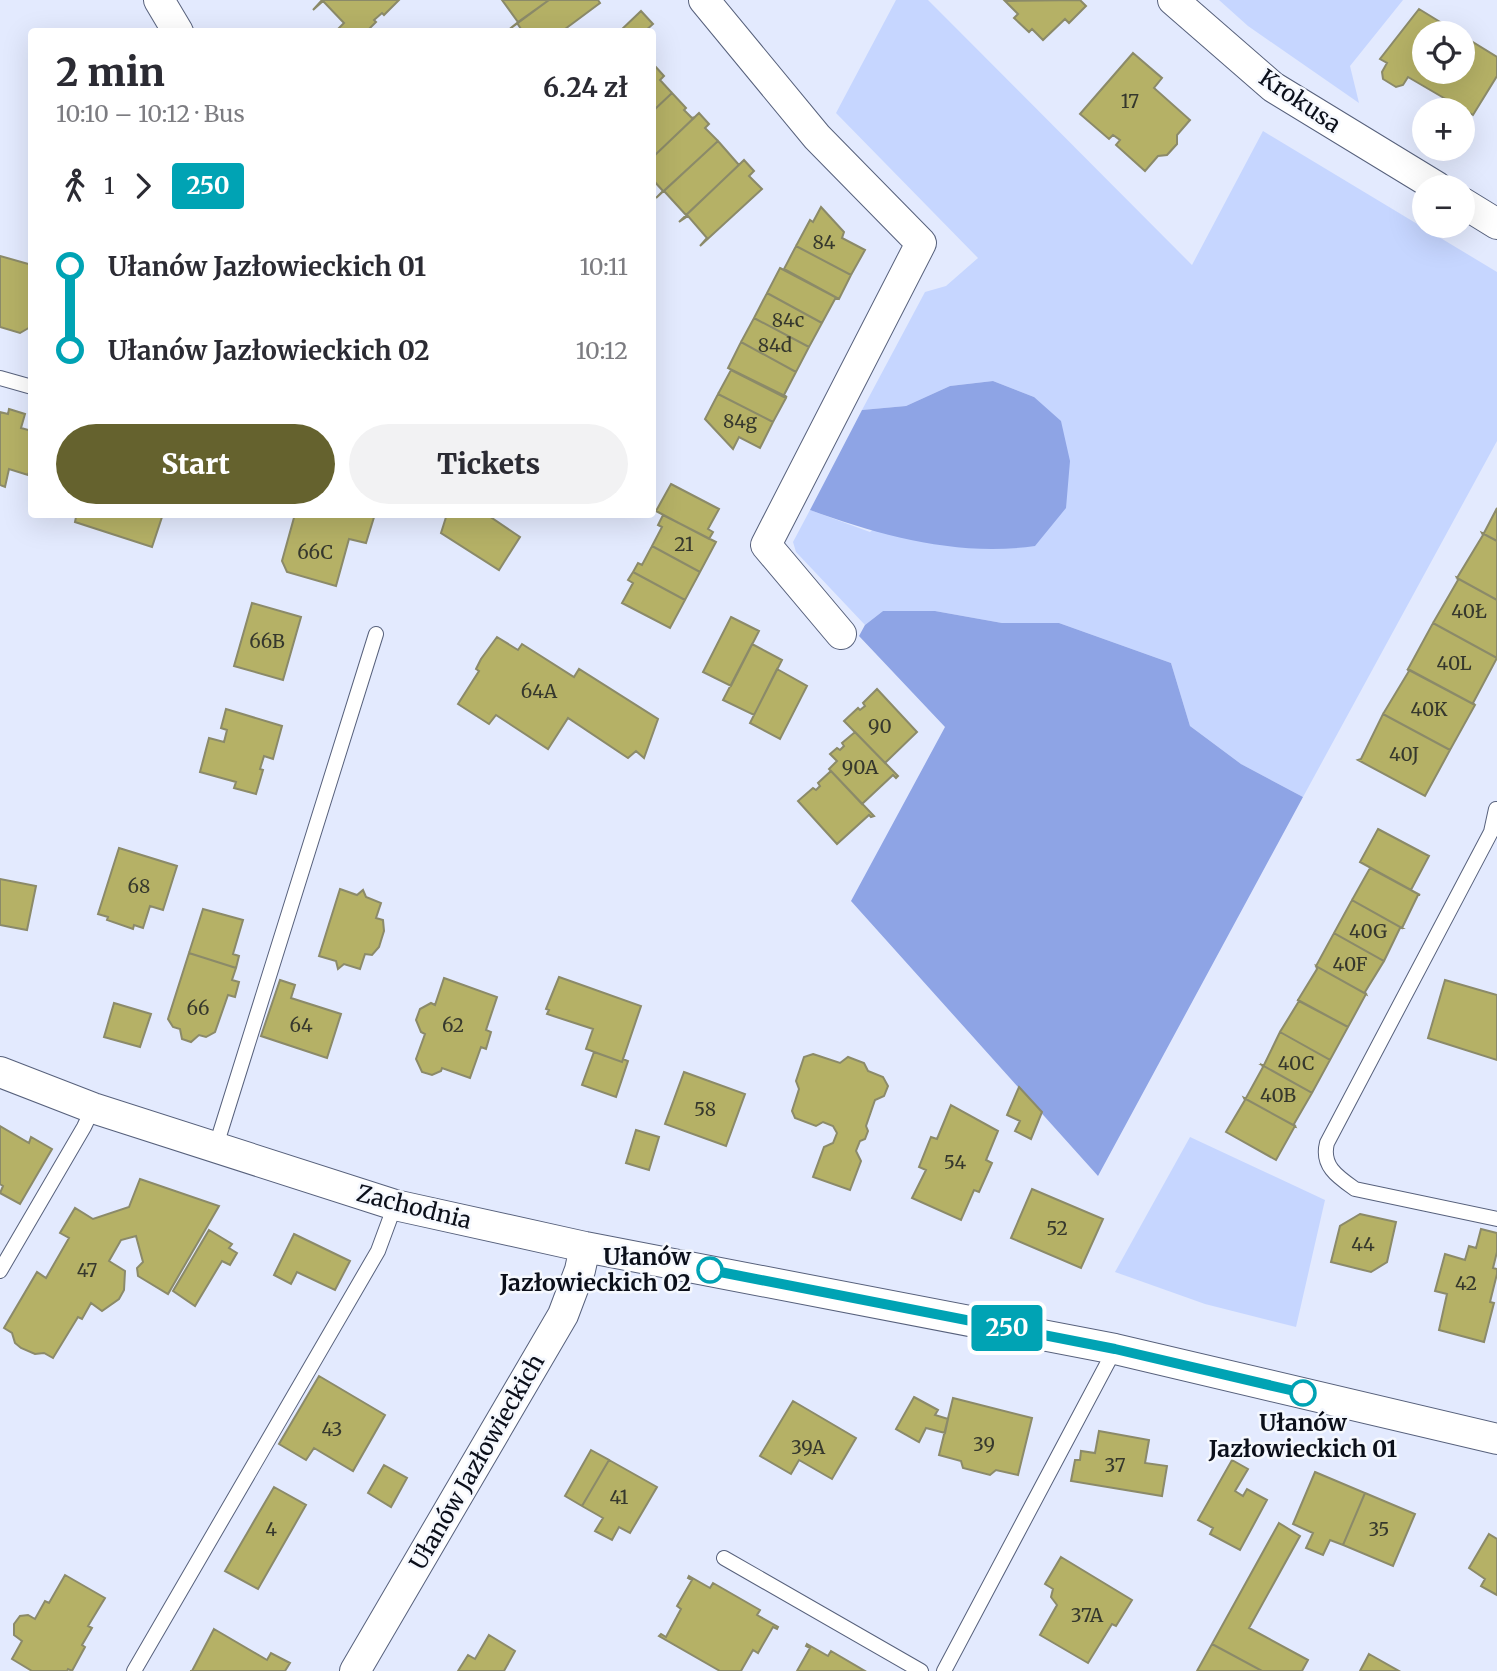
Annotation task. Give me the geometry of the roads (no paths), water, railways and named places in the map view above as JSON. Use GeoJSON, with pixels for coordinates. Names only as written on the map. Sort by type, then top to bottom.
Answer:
{"type":"FeatureCollection","features":[{"type":"Feature","properties":{"kind":"street"},"geometry":{"type":"LineString","coordinates":[[159,0],[176,28]]}},
{"type":"Feature","properties":{"kind":"street"},"geometry":{"type":"LineString","coordinates":[[704,0],[817,137],[921,243],[766,545],[841,634]]}},
{"type":"Feature","properties":{"kind":"street","name":"Krokusa"},"geometry":{"type":"LineString","coordinates":[[1173,0],[1273,87],[1417,175]]}},
{"type":"Feature","properties":{"kind":"street"},"geometry":{"type":"LineString","coordinates":[[1475,211],[1497,224]]}},
{"type":"Feature","properties":{"kind":"street","name":"Zachodnia"},"geometry":{"type":"LineString","coordinates":[[0,1073],[215,1149],[395,1205],[585,1247],[1115,1349],[1497,1439]]}},
{"type":"Feature","properties":{"kind":"street","name":"Ułanów Jazłowieckich"},"geometry":{"type":"LineString","coordinates":[[355,1671],[563,1315],[580,1270],[585,1247]]}},
{"type":"Feature","properties":{"kind":"lane"},"geometry":{"type":"LineString","coordinates":[[0,378],[28,386]]}},
{"type":"Feature","properties":{"kind":"lane"},"geometry":{"type":"LineString","coordinates":[[215,1149],[376,634]]}},
{"type":"Feature","properties":{"kind":"lane"},"geometry":{"type":"LineString","coordinates":[[1496,808],[1491,832],[1324,1152],[1327,1164],[1355,1189],[1497,1219]]}},
{"type":"Feature","properties":{"kind":"lane"},"geometry":{"type":"LineString","coordinates":[[0,1271],[93,1108]]}},
{"type":"Feature","properties":{"kind":"lane"},"geometry":{"type":"LineString","coordinates":[[134,1671],[378,1251],[395,1205]]}},
{"type":"Feature","properties":{"kind":"lane"},"geometry":{"type":"LineString","coordinates":[[944,1671],[1115,1349]]}},
{"type":"Feature","properties":{"kind":"lane"},"geometry":{"type":"LineString","coordinates":[[724,1558],[921,1671]]}},
{"type":"Feature","properties":{"kind":"place","name":"Ułanów Jazłowieckich 02"},"geometry":{"type":"Point","coordinates":[710,1270]}},
{"type":"Feature","properties":{"kind":"place","name":"Ułanów Jazłowieckich 01"},"geometry":{"type":"Point","coordinates":[1303,1393]}}]}
